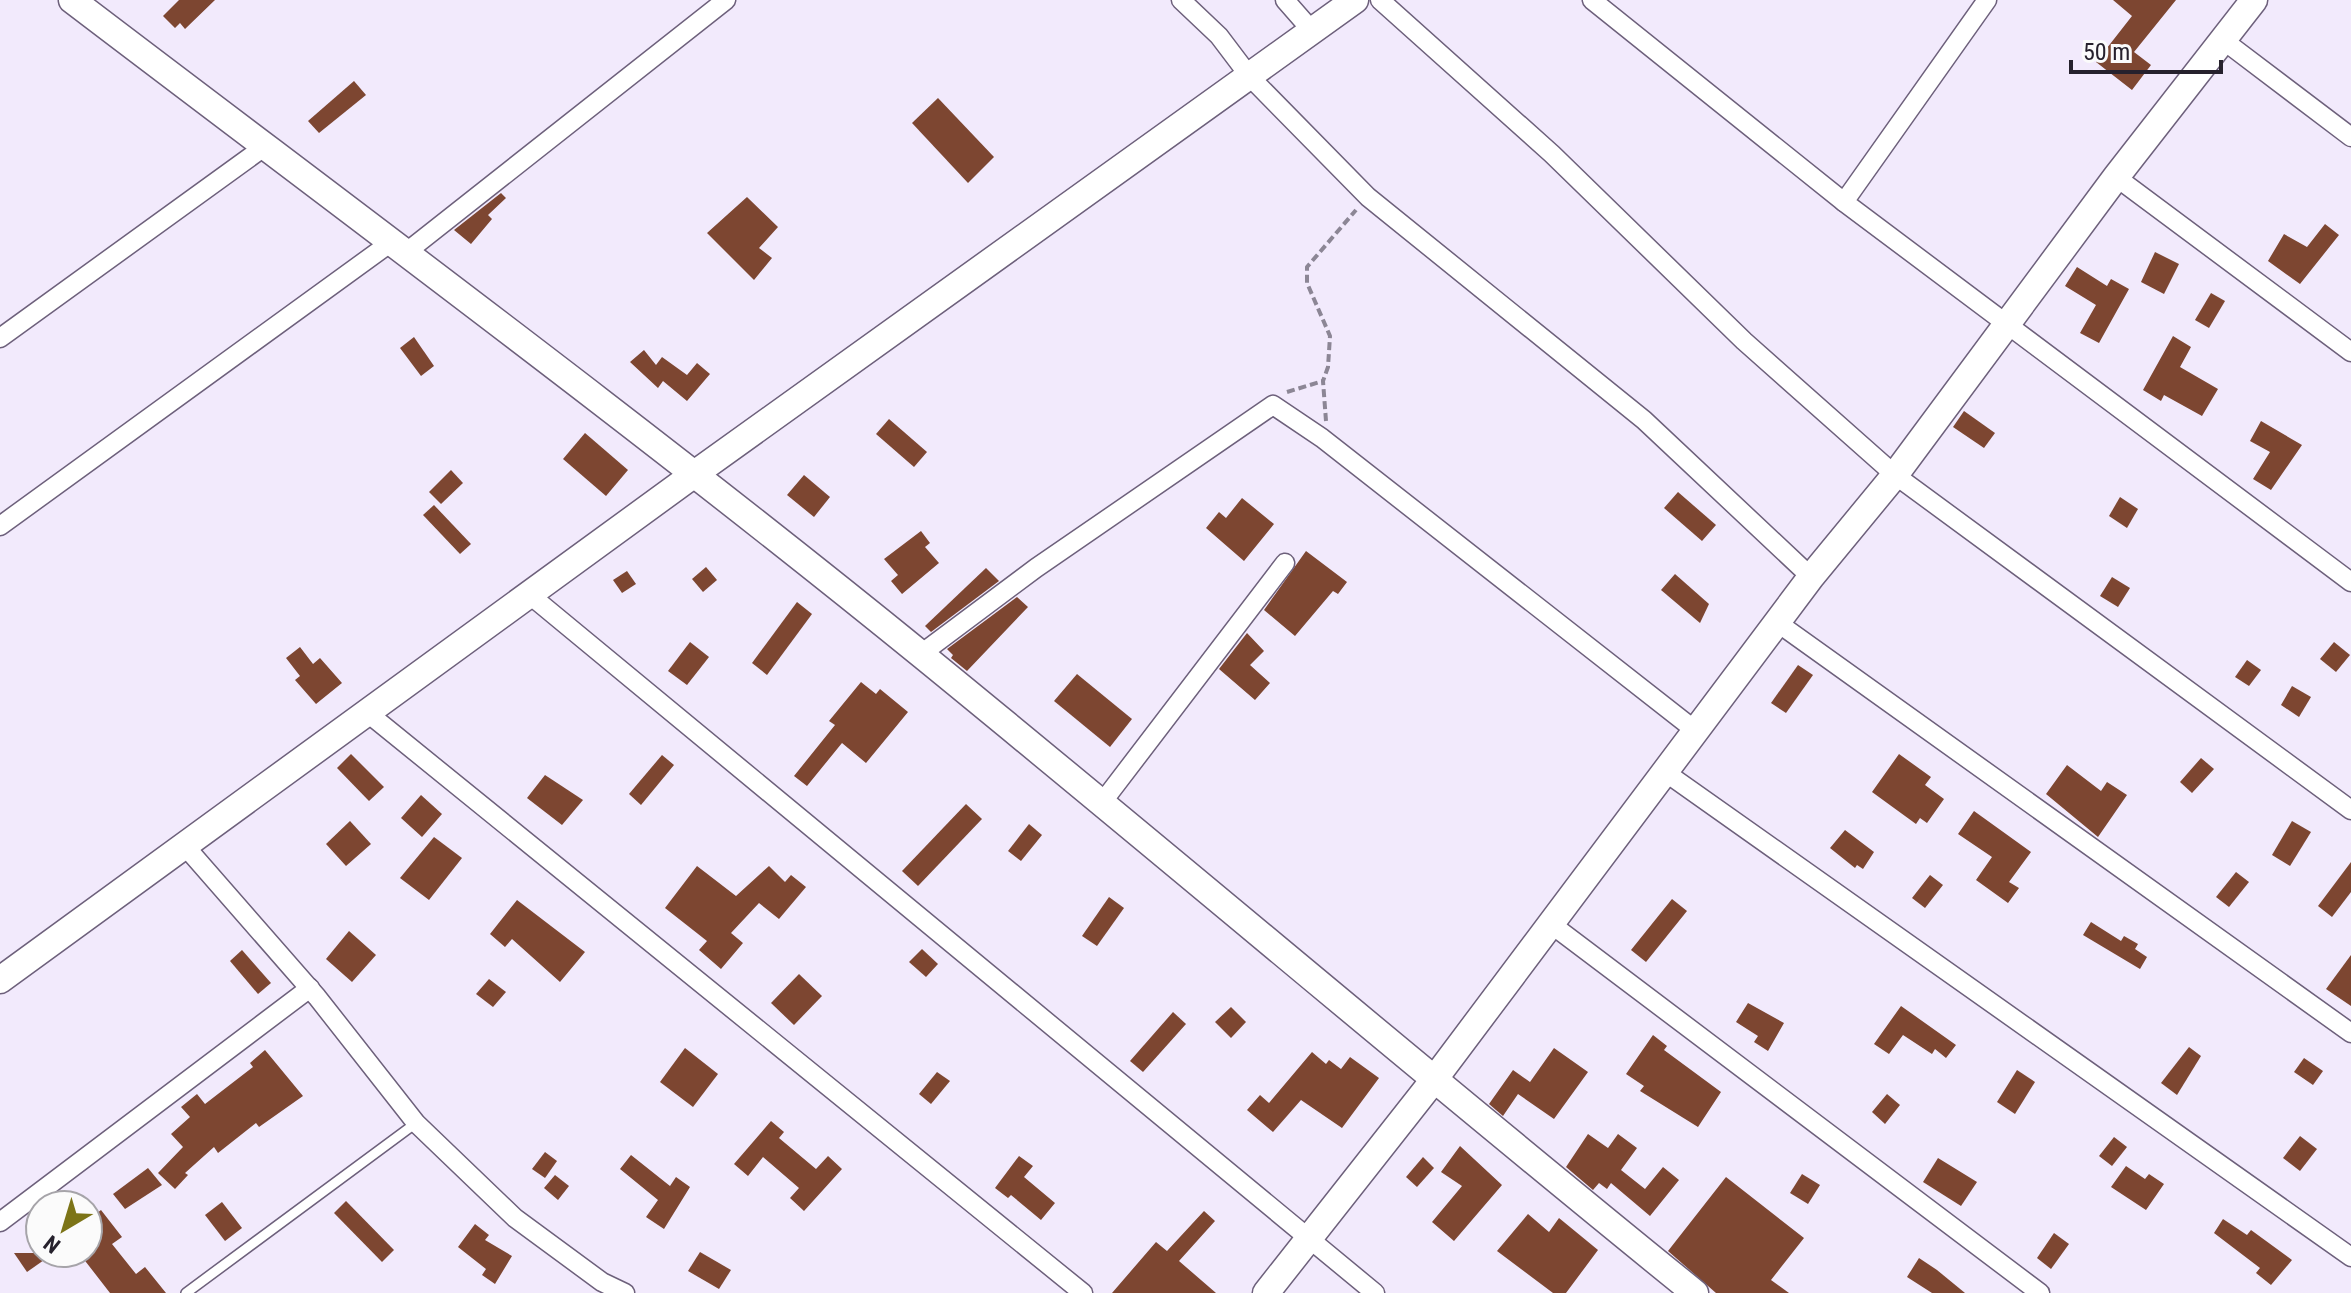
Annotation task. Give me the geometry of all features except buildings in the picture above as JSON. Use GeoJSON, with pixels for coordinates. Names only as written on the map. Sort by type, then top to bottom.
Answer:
{"type":"FeatureCollection","features":[{"type":"Feature","properties":{"kind":"street"},"geometry":{"type":"LineString","coordinates":[[0,526],[397,248],[726,0]]}},
{"type":"Feature","properties":{"kind":"street"},"geometry":{"type":"LineString","coordinates":[[1181,0],[1219,36],[1250,77],[1368,197],[1644,420],[1811,577]]}},
{"type":"Feature","properties":{"kind":"street"},"geometry":{"type":"LineString","coordinates":[[1285,0],[1313,32]]}},
{"type":"Feature","properties":{"kind":"street"},"geometry":{"type":"LineString","coordinates":[[0,980],[693,475],[1355,0]]}},
{"type":"Feature","properties":{"kind":"street"},"geometry":{"type":"LineString","coordinates":[[1380,0],[1552,154],[1744,341],[1895,475],[2351,810]]}},
{"type":"Feature","properties":{"kind":"street"},"geometry":{"type":"LineString","coordinates":[[1592,0],[1844,202],[2351,582]]}},
{"type":"Feature","properties":{"kind":"street"},"geometry":{"type":"LineString","coordinates":[[1844,202],[1987,0]]}},
{"type":"Feature","properties":{"kind":"street"},"geometry":{"type":"LineString","coordinates":[[1266,1293],[1433,1081],[1811,577],[1895,475],[2116,177],[2254,0]]}},
{"type":"Feature","properties":{"kind":"street"},"geometry":{"type":"LineString","coordinates":[[81,2],[921,654],[1433,1081],[1695,1293]]}},
{"type":"Feature","properties":{"kind":"street"},"geometry":{"type":"LineString","coordinates":[[2223,40],[2351,137]]}},
{"type":"Feature","properties":{"kind":"street"},"geometry":{"type":"LineString","coordinates":[[0,338],[264,147]]}},
{"type":"Feature","properties":{"kind":"street"},"geometry":{"type":"LineString","coordinates":[[2116,177],[2351,352]]}},
{"type":"Feature","properties":{"kind":"street"},"geometry":{"type":"LineString","coordinates":[[921,654],[1025,576],[1273,405],[1322,438],[1696,731]]}},
{"type":"Feature","properties":{"kind":"street"},"geometry":{"type":"LineString","coordinates":[[1101,804],[1285,563]]}},
{"type":"Feature","properties":{"kind":"street"},"geometry":{"type":"LineString","coordinates":[[530,595],[1375,1293]]}},
{"type":"Feature","properties":{"kind":"street"},"geometry":{"type":"LineString","coordinates":[[1778,623],[2351,1033]]}},
{"type":"Feature","properties":{"kind":"street"},"geometry":{"type":"LineString","coordinates":[[369,714],[1083,1293]]}},
{"type":"Feature","properties":{"kind":"street"},"geometry":{"type":"LineString","coordinates":[[1665,772],[2351,1257]]}},
{"type":"Feature","properties":{"kind":"street"},"geometry":{"type":"LineString","coordinates":[[185,846],[310,988],[416,1123],[515,1218],[602,1282],[625,1293]]}},
{"type":"Feature","properties":{"kind":"street"},"geometry":{"type":"LineString","coordinates":[[1551,924],[2040,1293]]}},
{"type":"Feature","properties":{"kind":"street"},"geometry":{"type":"LineString","coordinates":[[0,1222],[310,988]]}},
{"type":"Feature","properties":{"kind":"lane"},"geometry":{"type":"LineString","coordinates":[[186,1293],[416,1123]]}},
{"type":"Feature","properties":{"kind":"path"},"geometry":{"type":"LineString","coordinates":[[1322,438],[1328,412],[1323,381],[1328,367],[1330,336],[1307,283],[1307,267],[1368,197]]}},
{"type":"Feature","properties":{"kind":"path"},"geometry":{"type":"LineString","coordinates":[[1273,405],[1288,391],[1323,381]]}}]}
